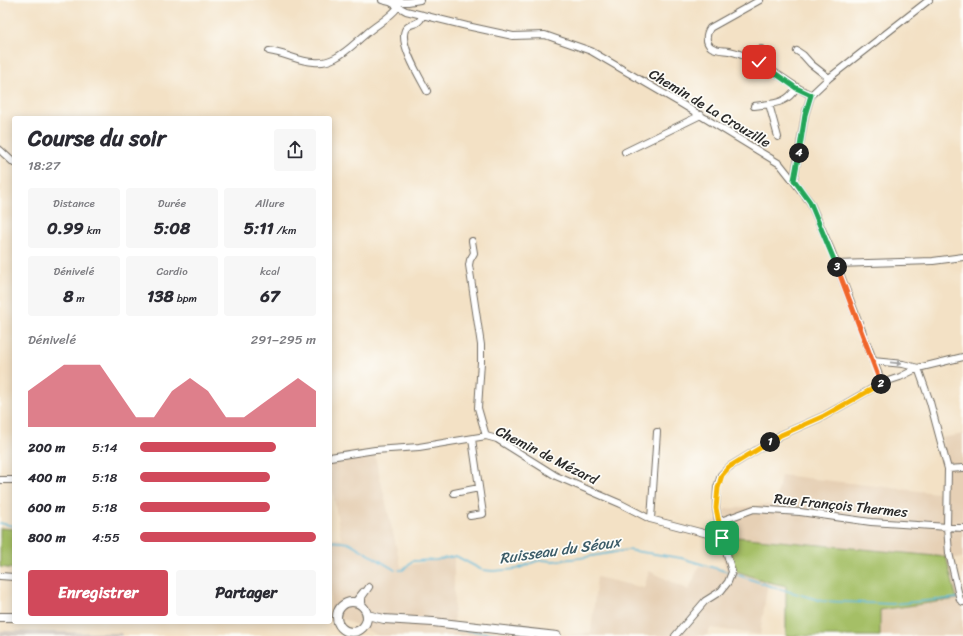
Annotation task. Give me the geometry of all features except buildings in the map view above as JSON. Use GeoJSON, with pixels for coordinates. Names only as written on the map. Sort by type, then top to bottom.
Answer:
{"type":"FeatureCollection","features":[{"type":"Feature","properties":{"kind":"main road"},"geometry":{"type":"LineString","coordinates":[[452,624],[375,622],[354,634],[344,630],[339,625],[334,614],[342,605],[346,603],[359,604],[367,615],[384,619],[425,621],[452,624],[558,636]]}},
{"type":"Feature","properties":{"kind":"main road"},"geometry":{"type":"LineString","coordinates":[[362,630],[367,615]]}},
{"type":"Feature","properties":{"kind":"main road"},"geometry":{"type":"LineString","coordinates":[[0,616],[12,617]]}},
{"type":"Feature","properties":{"kind":"main road"},"geometry":{"type":"LineString","coordinates":[[332,623],[339,625]]}},
{"type":"Feature","properties":{"kind":"street"},"geometry":{"type":"LineString","coordinates":[[382,0],[390,2],[420,0]]}},
{"type":"Feature","properties":{"kind":"street"},"geometry":{"type":"LineString","coordinates":[[760,0],[710,28],[707,33],[707,40],[711,47],[718,50],[730,51],[759,62],[796,88],[811,95]]}},
{"type":"Feature","properties":{"kind":"street"},"geometry":{"type":"LineString","coordinates":[[794,180],[805,115],[811,95],[829,78],[929,0]]}},
{"type":"Feature","properties":{"kind":"street","name":"Chemin de La Crouzille"},"geometry":{"type":"LineString","coordinates":[[390,2],[406,11],[513,36],[545,35],[590,51],[701,115],[780,164],[810,202],[836,264],[882,383]]}},
{"type":"Feature","properties":{"kind":"street"},"geometry":{"type":"LineString","coordinates":[[269,51],[283,53],[303,61],[311,62],[329,60],[341,54],[391,15],[397,6]]}},
{"type":"Feature","properties":{"kind":"street"},"geometry":{"type":"LineString","coordinates":[[423,15],[420,21],[409,25],[405,29],[404,38],[412,63],[427,91]]}},
{"type":"Feature","properties":{"kind":"street"},"geometry":{"type":"LineString","coordinates":[[748,57],[750,52],[760,49]]}},
{"type":"Feature","properties":{"kind":"street"},"geometry":{"type":"LineString","coordinates":[[797,51],[829,78]]}},
{"type":"Feature","properties":{"kind":"street"},"geometry":{"type":"LineString","coordinates":[[754,106],[785,101],[792,96],[796,88]]}},
{"type":"Feature","properties":{"kind":"street"},"geometry":{"type":"LineString","coordinates":[[769,104],[778,137]]}},
{"type":"Feature","properties":{"kind":"street"},"geometry":{"type":"LineString","coordinates":[[625,152],[701,115]]}},
{"type":"Feature","properties":{"kind":"street"},"geometry":{"type":"LineString","coordinates":[[1,151],[12,161]]}},
{"type":"Feature","properties":{"kind":"street"},"geometry":{"type":"LineString","coordinates":[[472,241],[474,253],[469,265],[476,306],[481,362],[478,408],[486,436]]}},
{"type":"Feature","properties":{"kind":"street"},"geometry":{"type":"LineString","coordinates":[[836,264],[933,261],[963,257]]}},
{"type":"Feature","properties":{"kind":"street"},"geometry":{"type":"LineString","coordinates":[[675,636],[705,601],[721,590],[728,582],[732,572],[718,522],[716,508],[718,488],[722,475],[729,467],[781,435],[824,416],[882,383],[900,377],[918,368],[963,357]]}},
{"type":"Feature","properties":{"kind":"street"},"geometry":{"type":"LineString","coordinates":[[873,361],[903,364],[918,368]]}},
{"type":"Feature","properties":{"kind":"street"},"geometry":{"type":"LineString","coordinates":[[918,368],[930,402],[948,470],[947,527],[949,553],[960,600],[963,602]]}},
{"type":"Feature","properties":{"kind":"street"},"geometry":{"type":"LineString","coordinates":[[651,519],[657,432]]}},
{"type":"Feature","properties":{"kind":"street","name":"Chemin de Mézard"},"geometry":{"type":"LineString","coordinates":[[332,457],[375,450],[419,447],[486,436],[497,439],[556,476],[621,504],[651,519],[723,538]]}},
{"type":"Feature","properties":{"kind":"street"},"geometry":{"type":"LineString","coordinates":[[470,516],[482,514],[472,439]]}},
{"type":"Feature","properties":{"kind":"street"},"geometry":{"type":"LineString","coordinates":[[948,470],[963,468]]}},
{"type":"Feature","properties":{"kind":"street"},"geometry":{"type":"LineString","coordinates":[[0,480],[12,480]]}},
{"type":"Feature","properties":{"kind":"street"},"geometry":{"type":"LineString","coordinates":[[454,493],[479,488]]}},
{"type":"Feature","properties":{"kind":"street","name":"Rue François Thermes"},"geometry":{"type":"LineString","coordinates":[[718,522],[754,509],[800,512],[871,522],[963,528]]}},
{"type":"Feature","properties":{"kind":"street"},"geometry":{"type":"LineString","coordinates":[[0,576],[12,577]]}},
{"type":"Feature","properties":{"kind":"shaded area"},"geometry":{"type":"Polygon","coordinates":[[[963,434],[963,558],[954,558],[963,593],[963,636],[880,636],[880,610],[957,599],[804,545],[727,536],[736,571],[768,582],[760,635],[711,628],[706,636],[563,636],[591,632],[597,577],[644,588],[649,571],[689,590],[699,566],[726,569],[717,539],[725,509],[766,505],[775,506],[781,475],[945,494],[942,438],[963,434]]]}},
{"type":"Feature","properties":{"kind":"shaded area"},"geometry":{"type":"Polygon","coordinates":[[[374,452],[401,567],[454,556],[454,629],[509,636],[379,636],[332,614],[332,538],[341,539],[332,487],[332,461],[374,452]]]}},
{"type":"Feature","properties":{"kind":"shaded area"},"geometry":{"type":"Polygon","coordinates":[[[0,631],[121,633],[122,636],[0,636],[0,631]]]}},
{"type":"Feature","properties":{"kind":"green space"},"geometry":{"type":"Polygon","coordinates":[[[0,528],[12,529],[12,569],[0,567],[0,528]]]}},
{"type":"Feature","properties":{"kind":"green space"},"geometry":{"type":"Polygon","coordinates":[[[726,536],[946,557],[957,599],[880,610],[880,636],[786,636],[786,586],[768,582],[736,571],[726,536]]]}},
{"type":"Feature","properties":{"kind":"waterway","name":"Ruisseau du Séoux"},"geometry":{"type":"LineString","coordinates":[[0,523],[12,526]]}},
{"type":"Feature","properties":{"kind":"waterway","name":"Ruisseau du Séoux"},"geometry":{"type":"LineString","coordinates":[[332,541],[350,543],[395,570]]}},
{"type":"Feature","properties":{"kind":"waterway","name":"Ruisseau du Séoux"},"geometry":{"type":"LineString","coordinates":[[399,570],[403,570],[412,561],[436,560],[456,556],[482,570],[493,571],[517,569],[541,560],[553,561],[580,558],[628,550],[681,558],[728,572]]}},
{"type":"Feature","properties":{"kind":"waterway","name":"Ruisseau du Séoux"},"geometry":{"type":"LineString","coordinates":[[735,574],[822,601],[892,604],[958,598]]}},
{"type":"Feature","properties":{"kind":"waterway"},"geometry":{"type":"LineString","coordinates":[[452,629],[519,636]]}},
{"type":"Feature","properties":{"kind":"route"},"geometry":{"type":"LineString","coordinates":[[722,538],[716,508],[718,488],[722,475],[729,467],[781,435],[824,416],[882,383],[831,250],[810,202],[794,180],[805,115],[811,95],[796,88],[759,62]]}}]}
